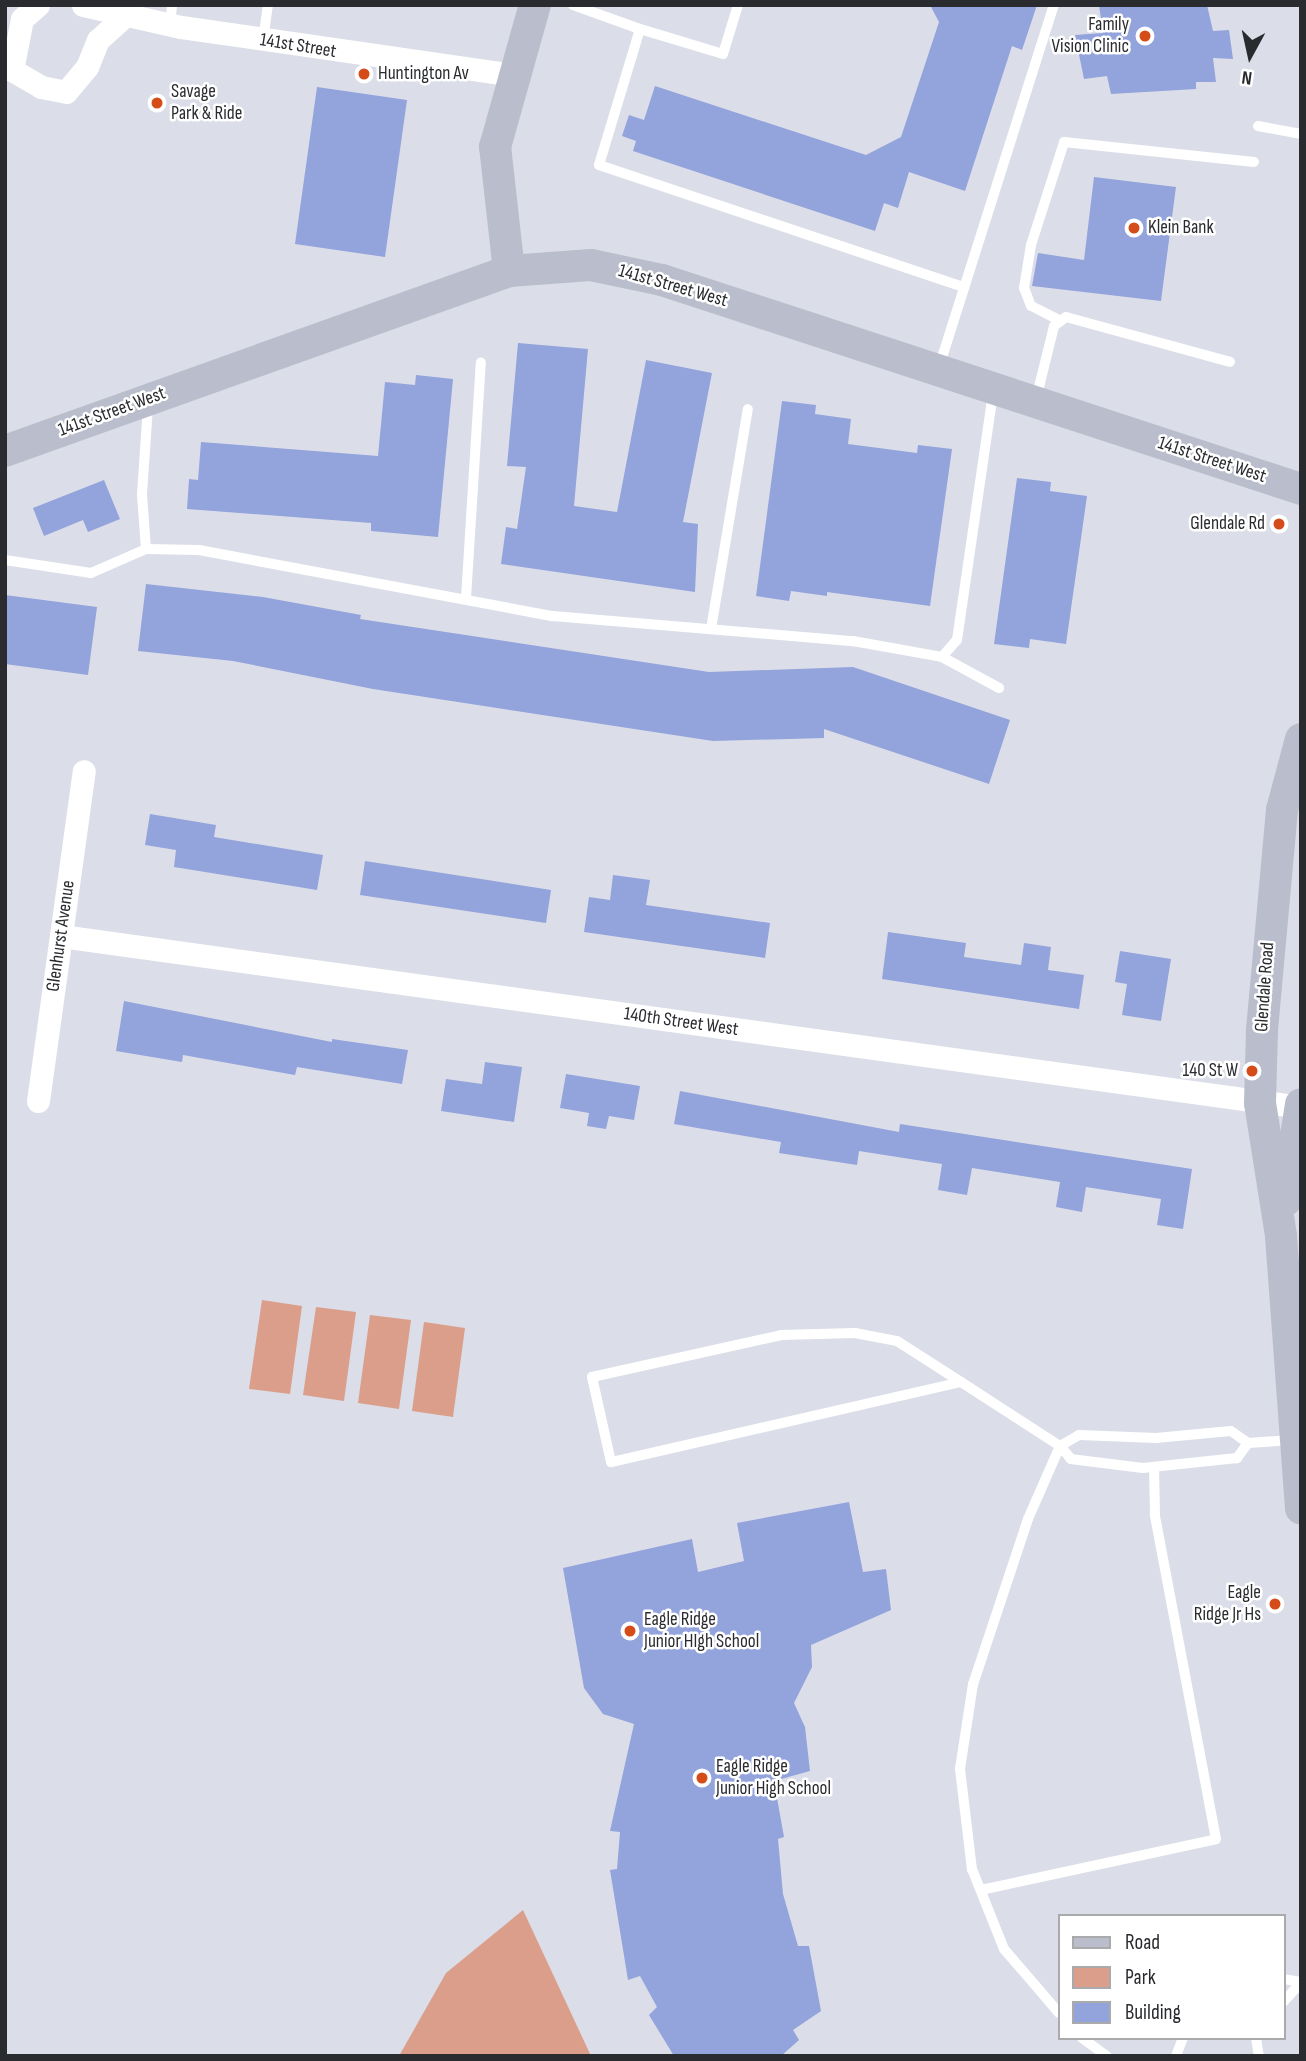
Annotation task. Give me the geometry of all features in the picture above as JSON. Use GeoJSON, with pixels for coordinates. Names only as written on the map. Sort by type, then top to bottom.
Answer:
{"type":"FeatureCollection","features":[{"type":"Feature","properties":{"kind":"street"},"geometry":{"type":"LineString","coordinates":[[38,5],[22,19],[12,70],[41,87],[66,92],[88,67],[97,40],[125,15]]}},
{"type":"Feature","properties":{"kind":"street","name":"141st Street"},"geometry":{"type":"LineString","coordinates":[[83,5],[125,15],[171,15],[263,40],[513,75]]}},
{"type":"Feature","properties":{"kind":"street"},"geometry":{"type":"LineString","coordinates":[[509,271],[495,147],[513,75],[535,5]]}},
{"type":"Feature","properties":{"kind":"street","name":"141st Street West"},"geometry":{"type":"LineString","coordinates":[[5,451],[509,271],[591,265],[626,270],[1301,489]]}},
{"type":"Feature","properties":{"kind":"street","name":"Glendale Road"},"geometry":{"type":"LineString","coordinates":[[1301,738],[1282,810],[1263,1018],[1260,1103],[1282,1236],[1294,1440],[1301,1508]]}},
{"type":"Feature","properties":{"kind":"street","name":"Glenhurst Avenue"},"geometry":{"type":"LineString","coordinates":[[38,1101],[84,771]]}},
{"type":"Feature","properties":{"kind":"street","name":"140th Street West"},"geometry":{"type":"LineString","coordinates":[[61,936],[1260,1103],[1301,1106]]}},
{"type":"Feature","properties":{"kind":"street","name":"Glendale Road"},"geometry":{"type":"LineString","coordinates":[[1282,1236],[1301,1106]]}},
{"type":"Feature","properties":{"kind":"lane"},"geometry":{"type":"LineString","coordinates":[[263,40],[268,5]]}},
{"type":"Feature","properties":{"kind":"lane"},"geometry":{"type":"LineString","coordinates":[[573,5],[723,54],[738,5]]}},
{"type":"Feature","properties":{"kind":"lane"},"geometry":{"type":"LineString","coordinates":[[939,370],[1054,5]]}},
{"type":"Feature","properties":{"kind":"lane"},"geometry":{"type":"LineString","coordinates":[[640,29],[598,165],[964,287]]}},
{"type":"Feature","properties":{"kind":"lane"},"geometry":{"type":"LineString","coordinates":[[1258,126],[1301,134]]}},
{"type":"Feature","properties":{"kind":"lane"},"geometry":{"type":"LineString","coordinates":[[1230,362],[1066,317],[1057,319],[1031,306],[1024,288],[1031,245],[1064,142],[1254,162]]}},
{"type":"Feature","properties":{"kind":"lane"},"geometry":{"type":"LineString","coordinates":[[1035,402],[1057,319]]}},
{"type":"Feature","properties":{"kind":"lane"},"geometry":{"type":"LineString","coordinates":[[467,598],[481,362]]}},
{"type":"Feature","properties":{"kind":"lane"},"geometry":{"type":"LineString","coordinates":[[942,657],[957,640],[993,388]]}},
{"type":"Feature","properties":{"kind":"lane"},"geometry":{"type":"LineString","coordinates":[[146,549],[142,494],[148,400]]}},
{"type":"Feature","properties":{"kind":"lane"},"geometry":{"type":"LineString","coordinates":[[711,629],[748,409]]}},
{"type":"Feature","properties":{"kind":"lane"},"geometry":{"type":"LineString","coordinates":[[5,561],[92,573],[146,549],[199,550],[553,616],[853,640],[942,657],[999,688]]}},
{"type":"Feature","properties":{"kind":"lane"},"geometry":{"type":"LineString","coordinates":[[961,1382],[611,1462],[592,1377],[781,1335],[855,1333],[897,1340],[1059,1446],[1071,1460],[1154,1467],[1237,1458],[1248,1443]]}},
{"type":"Feature","properties":{"kind":"lane"},"geometry":{"type":"LineString","coordinates":[[1058,2012],[1004,1949],[972,1869],[960,1769],[973,1684],[1028,1519],[1059,1446],[1079,1434],[1156,1438],[1231,1431],[1248,1443],[1294,1440]]}},
{"type":"Feature","properties":{"kind":"lane"},"geometry":{"type":"LineString","coordinates":[[981,1890],[1216,1839],[1155,1516],[1154,1467]]}},
{"type":"Feature","properties":{"kind":"lane"},"geometry":{"type":"LineString","coordinates":[[1285,2000],[1301,1983]]}},
{"type":"Feature","properties":{"kind":"lane"},"geometry":{"type":"LineString","coordinates":[[1085,2040],[1107,2056]]}},
{"type":"Feature","properties":{"kind":"green space"},"geometry":{"type":"Polygon","coordinates":[[[262,1300],[302,1306],[290,1394],[249,1389],[262,1300]]]}},
{"type":"Feature","properties":{"kind":"green space"},"geometry":{"type":"Polygon","coordinates":[[[316,1307],[356,1312],[344,1401],[303,1395],[316,1307]]]}},
{"type":"Feature","properties":{"kind":"green space"},"geometry":{"type":"Polygon","coordinates":[[[370,1315],[411,1320],[399,1409],[358,1403],[370,1315]]]}},
{"type":"Feature","properties":{"kind":"green space"},"geometry":{"type":"Polygon","coordinates":[[[424,1322],[465,1328],[453,1417],[412,1411],[424,1322]]]}},
{"type":"Feature","properties":{"kind":"green space"},"geometry":{"type":"Polygon","coordinates":[[[523,1910],[591,2056],[399,2056],[446,1973],[523,1910]]]}},
{"type":"Feature","properties":{"kind":"building"},"geometry":{"type":"Polygon","coordinates":[[[930,5],[1037,5],[1022,50],[1012,46],[965,191],[909,172],[898,208],[884,203],[875,231],[633,151],[636,141],[622,136],[629,115],[644,120],[655,86],[866,155],[901,137],[939,22],[930,5]]]}},
{"type":"Feature","properties":{"kind":"building"},"geometry":{"type":"Polygon","coordinates":[[[1099,5],[1207,5],[1213,31],[1229,30],[1233,59],[1213,58],[1216,82],[1196,82],[1196,89],[1111,94],[1107,76],[1084,79],[1075,35],[1103,33],[1099,5]]]}},
{"type":"Feature","properties":{"kind":"building"},"geometry":{"type":"Polygon","coordinates":[[[317,87],[407,100],[385,257],[295,244],[317,87]]]}},
{"type":"Feature","properties":{"kind":"building"},"geometry":{"type":"Polygon","coordinates":[[[1094,177],[1176,187],[1161,301],[1032,286],[1038,253],[1084,260],[1094,177]]]}},
{"type":"Feature","properties":{"kind":"building"},"geometry":{"type":"Polygon","coordinates":[[[518,343],[588,349],[574,506],[617,512],[646,360],[712,373],[683,522],[698,524],[695,592],[501,564],[506,527],[517,529],[526,467],[507,466],[518,343]]]}},
{"type":"Feature","properties":{"kind":"building"},"geometry":{"type":"Polygon","coordinates":[[[416,375],[453,379],[438,537],[371,531],[371,523],[187,509],[189,479],[198,480],[201,442],[378,456],[385,382],[415,385],[416,375]]]}},
{"type":"Feature","properties":{"kind":"building"},"geometry":{"type":"Polygon","coordinates":[[[782,401],[816,405],[815,414],[851,419],[848,444],[917,453],[918,445],[952,449],[930,606],[827,592],[827,596],[791,591],[789,601],[756,596],[782,401]]]}},
{"type":"Feature","properties":{"kind":"building"},"geometry":{"type":"Polygon","coordinates":[[[1017,478],[1051,482],[1050,491],[1087,496],[1066,644],[1030,639],[1029,648],[994,644],[1017,478]]]}},
{"type":"Feature","properties":{"kind":"building"},"geometry":{"type":"Polygon","coordinates":[[[104,480],[120,519],[88,532],[83,520],[44,536],[33,508],[104,480]]]}},
{"type":"Feature","properties":{"kind":"building"},"geometry":{"type":"Polygon","coordinates":[[[146,584],[263,597],[361,615],[360,619],[709,672],[853,667],[1010,720],[989,784],[824,729],[824,738],[713,741],[373,689],[233,661],[138,651],[146,584]]]}},
{"type":"Feature","properties":{"kind":"building"},"geometry":{"type":"Polygon","coordinates":[[[5,595],[97,607],[88,675],[5,664],[5,595]]]}},
{"type":"Feature","properties":{"kind":"building"},"geometry":{"type":"Polygon","coordinates":[[[150,814],[216,825],[214,837],[323,855],[317,890],[174,867],[176,850],[145,845],[150,814]]]}},
{"type":"Feature","properties":{"kind":"building"},"geometry":{"type":"Polygon","coordinates":[[[365,861],[551,890],[546,923],[360,895],[365,861]]]}},
{"type":"Feature","properties":{"kind":"building"},"geometry":{"type":"Polygon","coordinates":[[[613,875],[650,880],[646,905],[770,923],[765,958],[584,932],[589,897],[610,900],[613,875]]]}},
{"type":"Feature","properties":{"kind":"building"},"geometry":{"type":"Polygon","coordinates":[[[888,932],[966,943],[964,957],[1021,965],[1024,943],[1051,947],[1048,970],[1084,975],[1079,1009],[882,979],[888,932]]]}},
{"type":"Feature","properties":{"kind":"building"},"geometry":{"type":"Polygon","coordinates":[[[1120,951],[1171,959],[1161,1021],[1122,1015],[1127,984],[1115,982],[1120,951]]]}},
{"type":"Feature","properties":{"kind":"building"},"geometry":{"type":"Polygon","coordinates":[[[124,1001],[332,1042],[332,1039],[408,1050],[402,1084],[297,1067],[295,1075],[183,1055],[182,1062],[116,1051],[124,1001]]]}},
{"type":"Feature","properties":{"kind":"building"},"geometry":{"type":"Polygon","coordinates":[[[485,1062],[522,1067],[514,1122],[441,1111],[446,1079],[482,1084],[485,1062]]]}},
{"type":"Feature","properties":{"kind":"building"},"geometry":{"type":"Polygon","coordinates":[[[566,1074],[640,1086],[634,1120],[609,1116],[606,1129],[587,1126],[589,1113],[560,1108],[566,1074]]]}},
{"type":"Feature","properties":{"kind":"building"},"geometry":{"type":"Polygon","coordinates":[[[680,1091],[899,1132],[900,1124],[1192,1169],[1183,1229],[1157,1225],[1161,1199],[1086,1187],[1082,1212],[1056,1207],[1060,1182],[972,1168],[967,1195],[938,1190],[942,1164],[859,1151],[857,1165],[779,1153],[781,1142],[674,1124],[680,1091]]]}},
{"type":"Feature","properties":{"kind":"building","name":"Eagle Ridge Junior High School"},"geometry":{"type":"Polygon","coordinates":[[[849,1502],[863,1572],[886,1569],[891,1610],[811,1645],[812,1667],[794,1703],[805,1727],[810,1771],[774,1781],[784,1837],[778,1839],[783,1894],[798,1946],[809,1946],[821,2011],[793,2030],[799,2040],[781,2056],[674,2056],[649,2015],[657,2007],[640,1976],[628,1980],[610,1870],[617,1869],[620,1832],[610,1831],[634,1724],[603,1714],[584,1688],[563,1568],[692,1539],[698,1572],[744,1561],[737,1523],[849,1502]]]}},
{"type":"Feature","properties":{"kind":"place","name":"Family Vision Clinic"},"geometry":{"type":"Point","coordinates":[1145,36]}},
{"type":"Feature","properties":{"kind":"place","name":"Huntington Av"},"geometry":{"type":"Point","coordinates":[364,74]}},
{"type":"Feature","properties":{"kind":"place","name":"Savage Park & Ride"},"geometry":{"type":"Point","coordinates":[157,103]}},
{"type":"Feature","properties":{"kind":"place","name":"Klein Bank"},"geometry":{"type":"Point","coordinates":[1134,228]}},
{"type":"Feature","properties":{"kind":"place","name":"Glendale Rd"},"geometry":{"type":"Point","coordinates":[1279,524]}},
{"type":"Feature","properties":{"kind":"place","name":"140 St W"},"geometry":{"type":"Point","coordinates":[1252,1071]}},
{"type":"Feature","properties":{"kind":"place","name":"Eagle Ridge Jr Hs"},"geometry":{"type":"Point","coordinates":[1275,1604]}},
{"type":"Feature","properties":{"kind":"place","name":"Eagle Ridge Junior HIgh School"},"geometry":{"type":"Point","coordinates":[630,1631]}},
{"type":"Feature","properties":{"kind":"place","name":"Eagle Ridge Junior High School"},"geometry":{"type":"Point","coordinates":[702,1778]}}]}
